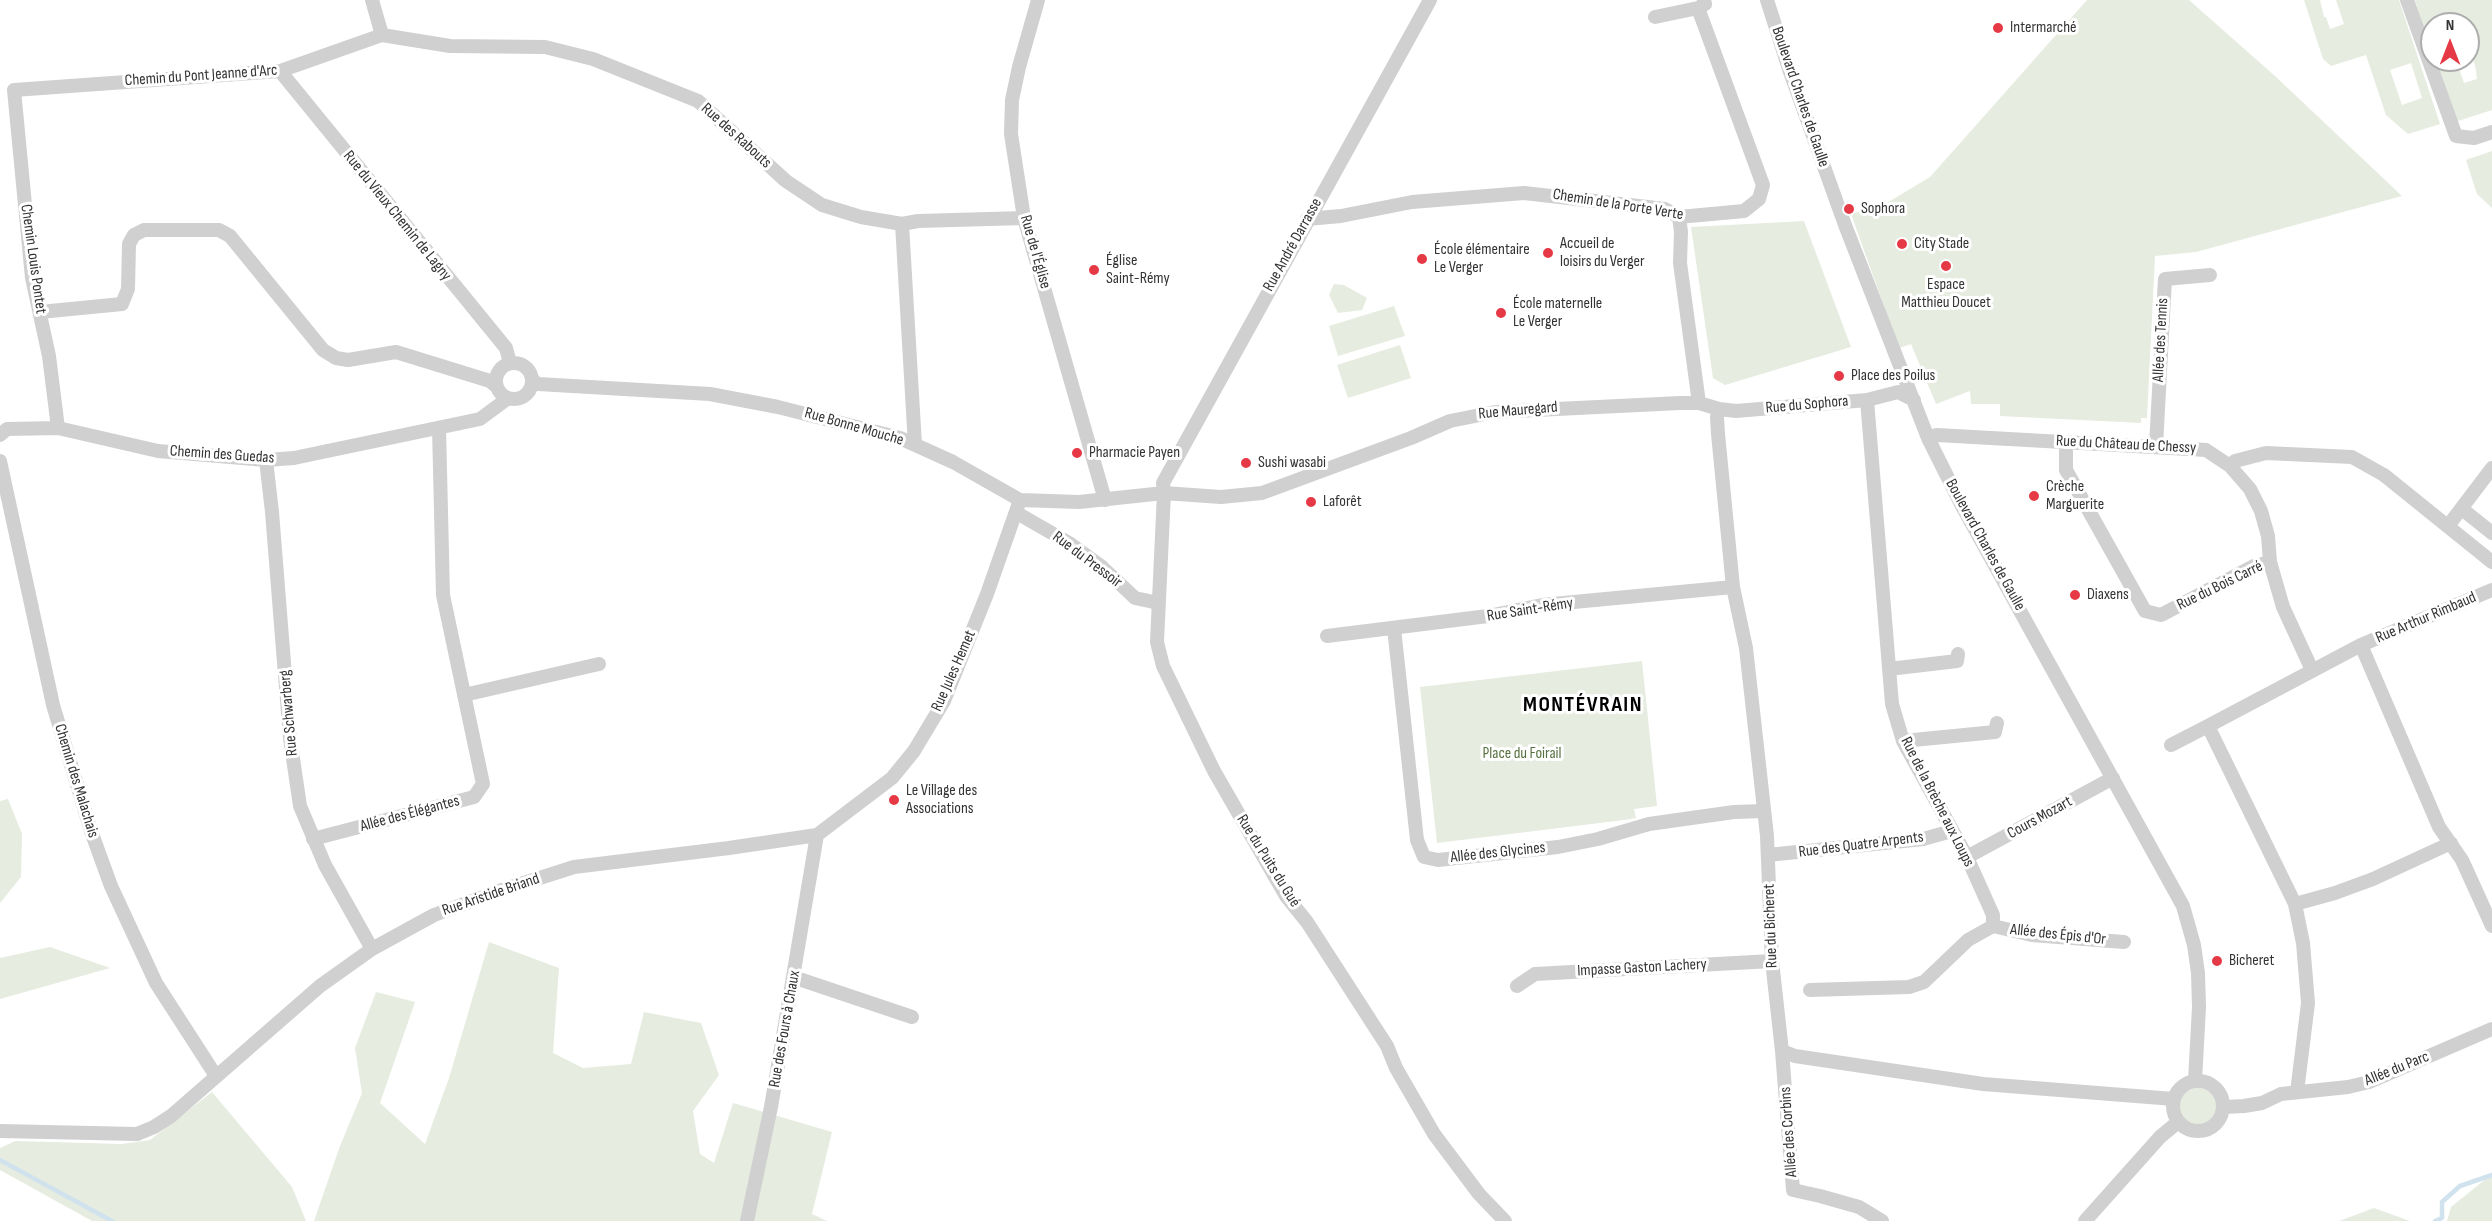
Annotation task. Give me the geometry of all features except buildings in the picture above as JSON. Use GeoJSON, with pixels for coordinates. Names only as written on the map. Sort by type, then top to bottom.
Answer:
{"type":"FeatureCollection","features":[{"type":"Feature","properties":{"kind":"street"},"geometry":{"type":"LineString","coordinates":[[372,0],[382,35]]}},
{"type":"Feature","properties":{"kind":"street","name":"Rue de l'Église"},"geometry":{"type":"LineString","coordinates":[[1038,0],[1012,100],[1011,134],[1024,218],[1105,500]]}},
{"type":"Feature","properties":{"kind":"street","name":"Rue André Darrasse"},"geometry":{"type":"LineString","coordinates":[[1164,493],[1163,483],[1430,0]]}},
{"type":"Feature","properties":{"kind":"street","name":"Boulevard Charles de Gaulle"},"geometry":{"type":"LineString","coordinates":[[1767,0],[1790,72],[1845,225],[1928,438],[1961,504],[2173,886],[2190,927],[2198,973],[2199,1007],[2195,1081]]}},
{"type":"Feature","properties":{"kind":"street"},"geometry":{"type":"LineString","coordinates":[[2407,0],[2456,136],[2474,138],[2492,132]]}},
{"type":"Feature","properties":{"kind":"street","name":"Chemin de la Porte Verte"},"geometry":{"type":"LineString","coordinates":[[1307,219],[1341,216],[1412,202],[1524,193],[1665,209],[1679,217],[1744,212],[1759,199],[1763,185],[1701,4],[1655,17]]}},
{"type":"Feature","properties":{"kind":"street","name":"Chemin du Pont Jeanne d'Arc"},"geometry":{"type":"LineString","coordinates":[[14,90],[280,71],[382,35]]}},
{"type":"Feature","properties":{"kind":"street","name":"Rue des Rabouts"},"geometry":{"type":"LineString","coordinates":[[382,35],[450,46],[545,47],[593,59],[698,101],[786,181],[822,205],[861,217],[902,224],[918,221],[1024,218]]}},
{"type":"Feature","properties":{"kind":"street","name":"Rue du Vieux Chemin de Lagny"},"geometry":{"type":"LineString","coordinates":[[280,71],[506,348],[510,363]]}},
{"type":"Feature","properties":{"kind":"street","name":"Chemin Louis Pontet"},"geometry":{"type":"LineString","coordinates":[[14,90],[32,279],[40,312],[58,428]]}},
{"type":"Feature","properties":{"kind":"street"},"geometry":{"type":"LineString","coordinates":[[1679,217],[1680,263],[1699,403]]}},
{"type":"Feature","properties":{"kind":"street"},"geometry":{"type":"LineString","coordinates":[[902,224],[915,445]]}},
{"type":"Feature","properties":{"kind":"street"},"geometry":{"type":"LineString","coordinates":[[40,312],[122,304],[128,289],[129,244],[134,235],[144,230],[219,230],[230,236],[323,350],[336,358],[348,360],[396,352],[490,381],[507,399],[513,400],[529,392],[531,374],[522,365],[510,363],[500,369],[496,375],[496,386]]}},
{"type":"Feature","properties":{"kind":"street","name":"Allée des Tennis"},"geometry":{"type":"LineString","coordinates":[[2156,446],[2165,279],[2210,275]]}},
{"type":"Feature","properties":{"kind":"street","name":"Rue Bonne Mouche"},"geometry":{"type":"LineString","coordinates":[[532,380],[538,384],[710,394],[846,423],[900,438],[953,462],[1019,507]]}},
{"type":"Feature","properties":{"kind":"street","name":"Rue du Sophora"},"geometry":{"type":"LineString","coordinates":[[1699,403],[1736,411],[1867,400],[1898,392],[1914,400]]}},
{"type":"Feature","properties":{"kind":"street","name":"Chemin des Guedas"},"geometry":{"type":"LineString","coordinates":[[1,433],[15,428],[58,428],[158,451],[266,460],[294,458],[480,419],[507,399]]}},
{"type":"Feature","properties":{"kind":"street","name":"Rue de la Brèche aux Loups"},"geometry":{"type":"LineString","coordinates":[[1867,400],[1892,704],[1903,741],[1967,856],[1993,915],[1993,926]]}},
{"type":"Feature","properties":{"kind":"street","name":"Rue Mauregard"},"geometry":{"type":"LineString","coordinates":[[1164,493],[1245,497],[1267,492],[1450,421],[1495,412],[1643,403],[1699,403]]}},
{"type":"Feature","properties":{"kind":"street","name":"Rue du Bicheret"},"geometry":{"type":"LineString","coordinates":[[1719,409],[1718,434],[1733,587],[1746,648],[1764,811],[1772,961],[1782,1052]]}},
{"type":"Feature","properties":{"kind":"street","name":"Allée des Élégantes"},"geometry":{"type":"LineString","coordinates":[[313,839],[474,797],[480,792],[483,784],[443,595],[440,428]]}},
{"type":"Feature","properties":{"kind":"street","name":"Rue du Château de Chessy"},"geometry":{"type":"LineString","coordinates":[[1928,438],[1937,435],[2206,450],[2230,466],[2250,489],[2261,511],[2268,536],[2270,562],[2283,608],[2312,670]]}},
{"type":"Feature","properties":{"kind":"street","name":"Rue du Bois Carré"},"geometry":{"type":"LineString","coordinates":[[2066,442],[2066,470],[2145,611],[2162,615],[2254,566],[2270,562]]}},
{"type":"Feature","properties":{"kind":"street"},"geometry":{"type":"LineString","coordinates":[[2230,466],[2235,461],[2266,453],[2352,457],[2384,475],[2492,562]]}},
{"type":"Feature","properties":{"kind":"street","name":"Rue Schwarberg"},"geometry":{"type":"LineString","coordinates":[[266,460],[290,738],[300,806],[313,839],[372,949]]}},
{"type":"Feature","properties":{"kind":"street","name":"Chemin des Malachais"},"geometry":{"type":"LineString","coordinates":[[0,461],[53,705],[91,831],[111,886],[156,984],[216,1076]]}},
{"type":"Feature","properties":{"kind":"street"},"geometry":{"type":"LineString","coordinates":[[2448,526],[2492,468]]}},
{"type":"Feature","properties":{"kind":"street"},"geometry":{"type":"LineString","coordinates":[[1019,507],[1164,493]]}},
{"type":"Feature","properties":{"kind":"street","name":"Rue du Puits du Gué"},"geometry":{"type":"LineString","coordinates":[[1164,493],[1157,642],[1163,666],[1214,771],[1286,896],[1307,922],[1387,1046],[1396,1068],[1434,1134],[1479,1194],[1505,1221]]}},
{"type":"Feature","properties":{"kind":"street","name":"Rue du Pressoir"},"geometry":{"type":"LineString","coordinates":[[1019,507],[1102,567],[1135,598],[1158,603]]}},
{"type":"Feature","properties":{"kind":"street","name":"Rue Jules Hemet"},"geometry":{"type":"LineString","coordinates":[[817,835],[892,778],[914,751],[944,701],[1019,507]]}},
{"type":"Feature","properties":{"kind":"street"},"geometry":{"type":"LineString","coordinates":[[2462,509],[2492,533]]}},
{"type":"Feature","properties":{"kind":"street","name":"Rue Saint-Rémy"},"geometry":{"type":"LineString","coordinates":[[1327,636],[1488,616],[1542,605],[1733,587]]}},
{"type":"Feature","properties":{"kind":"street","name":"Rue Arthur Rimbaud"},"geometry":{"type":"LineString","coordinates":[[2312,670],[2361,645],[2492,590]]}},
{"type":"Feature","properties":{"kind":"street","name":"Allée des Glycines"},"geometry":{"type":"LineString","coordinates":[[1394,628],[1417,840],[1424,856],[1438,860],[1558,847],[1598,839],[1649,824],[1734,812],[1764,811]]}},
{"type":"Feature","properties":{"kind":"street"},"geometry":{"type":"LineString","coordinates":[[2361,645],[2445,846],[2462,860],[2492,926]]}},
{"type":"Feature","properties":{"kind":"street"},"geometry":{"type":"LineString","coordinates":[[1889,669],[1957,661],[1958,654]]}},
{"type":"Feature","properties":{"kind":"street"},"geometry":{"type":"LineString","coordinates":[[464,695],[599,664]]}},
{"type":"Feature","properties":{"kind":"street"},"geometry":{"type":"LineString","coordinates":[[2171,745],[2312,670]]}},
{"type":"Feature","properties":{"kind":"street"},"geometry":{"type":"LineString","coordinates":[[1903,741],[1995,732],[1997,723]]}},
{"type":"Feature","properties":{"kind":"street"},"geometry":{"type":"LineString","coordinates":[[2208,726],[2295,904],[2303,943],[2308,1003],[2297,1092]]}},
{"type":"Feature","properties":{"kind":"street","name":"Cours Mozart"},"geometry":{"type":"LineString","coordinates":[[1967,856],[2113,778]]}},
{"type":"Feature","properties":{"kind":"street","name":"Rue des Quatre Arpents"},"geometry":{"type":"LineString","coordinates":[[1768,855],[1923,839],[1952,831]]}},
{"type":"Feature","properties":{"kind":"street","name":"Rue Aristide Briand"},"geometry":{"type":"LineString","coordinates":[[0,1131],[137,1134],[154,1127],[171,1116],[320,986],[372,949],[434,915],[574,867],[817,835]]}},
{"type":"Feature","properties":{"kind":"street","name":"Rue des Fours à Chaux"},"geometry":{"type":"LineString","coordinates":[[747,1221],[771,1107],[817,835]]}},
{"type":"Feature","properties":{"kind":"street"},"geometry":{"type":"LineString","coordinates":[[2295,904],[2373,879],[2445,846]]}},
{"type":"Feature","properties":{"kind":"street"},"geometry":{"type":"LineString","coordinates":[[1810,990],[1909,987],[1924,982],[1968,940],[1993,926]]}},
{"type":"Feature","properties":{"kind":"street","name":"Allée des Épis d'Or"},"geometry":{"type":"LineString","coordinates":[[1993,926],[2032,934],[2124,942]]}},
{"type":"Feature","properties":{"kind":"street","name":"Impasse Gaston Lachery"},"geometry":{"type":"LineString","coordinates":[[1517,986],[1535,974],[1772,961]]}},
{"type":"Feature","properties":{"kind":"street"},"geometry":{"type":"LineString","coordinates":[[793,977],[912,1017]]}},
{"type":"Feature","properties":{"kind":"street","name":"Allée du Parc"},"geometry":{"type":"LineString","coordinates":[[2224,1107],[2262,1103],[2281,1094],[2348,1087],[2369,1082],[2492,1029]]}},
{"type":"Feature","properties":{"kind":"street"},"geometry":{"type":"LineString","coordinates":[[1782,1052],[1795,1056],[1983,1084],[2174,1099]]}},
{"type":"Feature","properties":{"kind":"street","name":"Allée des Corbins"},"geometry":{"type":"LineString","coordinates":[[1782,1052],[1793,1190],[1858,1207],[1882,1221]]}},
{"type":"Feature","properties":{"kind":"street"},"geometry":{"type":"LineString","coordinates":[[2195,1081],[2206,1082],[2215,1087],[2222,1096],[2224,1107],[2215,1125],[2196,1132],[2178,1122],[2172,1107],[2182,1086],[2195,1081]]}},
{"type":"Feature","properties":{"kind":"street"},"geometry":{"type":"LineString","coordinates":[[2085,1221],[2160,1137],[2178,1122]]}},
{"type":"Feature","properties":{"kind":"green space"},"geometry":{"type":"Polygon","coordinates":[[[2087,0],[2189,0],[2275,76],[2402,196],[2196,252],[2155,256],[2147,418],[2141,418],[2141,423],[2000,416],[2000,404],[1971,404],[1970,391],[1936,404],[1911,344],[1899,348],[1851,214],[1885,204],[1930,177],[2087,0]]]}},
{"type":"Feature","properties":{"kind":"green space"},"geometry":{"type":"Polygon","coordinates":[[[2304,0],[2320,0],[2330,29],[2344,24],[2336,0],[2399,0],[2420,64],[2420,72],[2423,72],[2440,124],[2408,134],[2386,115],[2366,55],[2331,66],[2323,59],[2304,0]],[[2411,63],[2390,70],[2402,105],[2422,98],[2411,63]]]}},
{"type":"Feature","properties":{"kind":"green space"},"geometry":{"type":"Polygon","coordinates":[[[2415,0],[2492,0],[2492,110],[2455,122],[2439,72],[2460,72],[2464,83],[2477,79],[2476,72],[2480,72],[2480,12],[2420,12],[2420,15],[2415,0]]]}},
{"type":"Feature","properties":{"kind":"green space"},"geometry":{"type":"Polygon","coordinates":[[[2492,151],[2492,208],[2477,194],[2466,160],[2492,151]]]}},
{"type":"Feature","properties":{"kind":"green space"},"geometry":{"type":"Polygon","coordinates":[[[1804,221],[1851,347],[1725,385],[1713,378],[1691,227],[1804,221]]]}},
{"type":"Feature","properties":{"kind":"green space"},"geometry":{"type":"Polygon","coordinates":[[[1334,284],[1344,285],[1367,298],[1362,310],[1338,313],[1329,295],[1334,284]]]}},
{"type":"Feature","properties":{"kind":"green space"},"geometry":{"type":"Polygon","coordinates":[[[1394,306],[1405,336],[1338,356],[1329,326],[1394,306]]]}},
{"type":"Feature","properties":{"kind":"green space"},"geometry":{"type":"Polygon","coordinates":[[[1400,345],[1411,378],[1348,398],[1337,365],[1400,345]]]}},
{"type":"Feature","properties":{"kind":"green space","name":"Place du Foirail"},"geometry":{"type":"Polygon","coordinates":[[[1642,661],[1657,806],[1634,809],[1636,818],[1437,843],[1420,687],[1642,661]]]}},
{"type":"Feature","properties":{"kind":"green space"},"geometry":{"type":"Polygon","coordinates":[[[8,799],[22,834],[21,877],[0,903],[0,801],[8,799]]]}},
{"type":"Feature","properties":{"kind":"green space"},"geometry":{"type":"Polygon","coordinates":[[[489,942],[559,968],[553,1053],[583,1068],[631,1064],[644,1012],[701,1023],[719,1075],[693,1111],[700,1154],[714,1163],[733,1103],[832,1132],[812,1214],[827,1221],[314,1221],[340,1146],[362,1093],[355,1048],[376,992],[415,1002],[380,1103],[425,1144],[449,1078],[489,942]]]}},
{"type":"Feature","properties":{"kind":"green space"},"geometry":{"type":"Polygon","coordinates":[[[50,947],[110,968],[0,999],[0,958],[50,947]]]}},
{"type":"Feature","properties":{"kind":"green space"},"geometry":{"type":"Polygon","coordinates":[[[2198,1088],[2212,1093],[2217,1107],[2212,1121],[2198,1126],[2184,1121],[2179,1107],[2184,1093],[2198,1088]]]}},
{"type":"Feature","properties":{"kind":"green space"},"geometry":{"type":"Polygon","coordinates":[[[212,1092],[292,1187],[306,1221],[92,1221],[0,1170],[0,1148],[15,1141],[122,1144],[150,1140],[212,1092]]]}},
{"type":"Feature","properties":{"kind":"green space"},"geometry":{"type":"Polygon","coordinates":[[[2492,1174],[2492,1221],[2447,1221],[2451,1207],[2492,1174]]]}},
{"type":"Feature","properties":{"kind":"green space"},"geometry":{"type":"Polygon","coordinates":[[[2374,1208],[2410,1221],[2339,1221],[2374,1208]]]}},
{"type":"Feature","properties":{"kind":"waterway"},"geometry":{"type":"LineString","coordinates":[[0,1160],[112,1221]]}},
{"type":"Feature","properties":{"kind":"waterway"},"geometry":{"type":"LineString","coordinates":[[2435,1221],[2442,1218],[2442,1202],[2460,1186],[2492,1175]]}},
{"type":"Feature","properties":{"kind":"place","name":"Intermarché"},"geometry":{"type":"Point","coordinates":[1998,28]}},
{"type":"Feature","properties":{"kind":"place","name":"Sophora"},"geometry":{"type":"Point","coordinates":[1849,209]}},
{"type":"Feature","properties":{"kind":"place","name":"City Stade"},"geometry":{"type":"Point","coordinates":[1902,244]}},
{"type":"Feature","properties":{"kind":"place","name":"Accueil de loisirs du Verger"},"geometry":{"type":"Point","coordinates":[1548,253]}},
{"type":"Feature","properties":{"kind":"place","name":"École élémentaire Le Verger"},"geometry":{"type":"Point","coordinates":[1422,259]}},
{"type":"Feature","properties":{"kind":"place","name":"Espace Matthieu Doucet"},"geometry":{"type":"Point","coordinates":[1946,266]}},
{"type":"Feature","properties":{"kind":"place","name":"Église Saint-Rémy"},"geometry":{"type":"Point","coordinates":[1094,270]}},
{"type":"Feature","properties":{"kind":"place","name":"École maternelle Le Verger"},"geometry":{"type":"Point","coordinates":[1501,313]}},
{"type":"Feature","properties":{"kind":"place","name":"Place des Poilus"},"geometry":{"type":"Point","coordinates":[1839,376]}},
{"type":"Feature","properties":{"kind":"place","name":"Pharmacie Payen"},"geometry":{"type":"Point","coordinates":[1077,453]}},
{"type":"Feature","properties":{"kind":"place","name":"Sushi wasabi"},"geometry":{"type":"Point","coordinates":[1246,463]}},
{"type":"Feature","properties":{"kind":"place","name":"Crèche Marguerite"},"geometry":{"type":"Point","coordinates":[2034,496]}},
{"type":"Feature","properties":{"kind":"place","name":"Laforêt"},"geometry":{"type":"Point","coordinates":[1311,502]}},
{"type":"Feature","properties":{"kind":"place","name":"Diaxens"},"geometry":{"type":"Point","coordinates":[2075,595]}},
{"type":"Feature","properties":{"kind":"place","name":"Le Village des Associations"},"geometry":{"type":"Point","coordinates":[894,800]}},
{"type":"Feature","properties":{"kind":"place","name":"Bicheret"},"geometry":{"type":"Point","coordinates":[2217,961]}},
{"type":"Feature","properties":{"kind":"district","name":"MONTÉVRAIN"},"geometry":{"type":"Point","coordinates":[1583,705]}}]}
